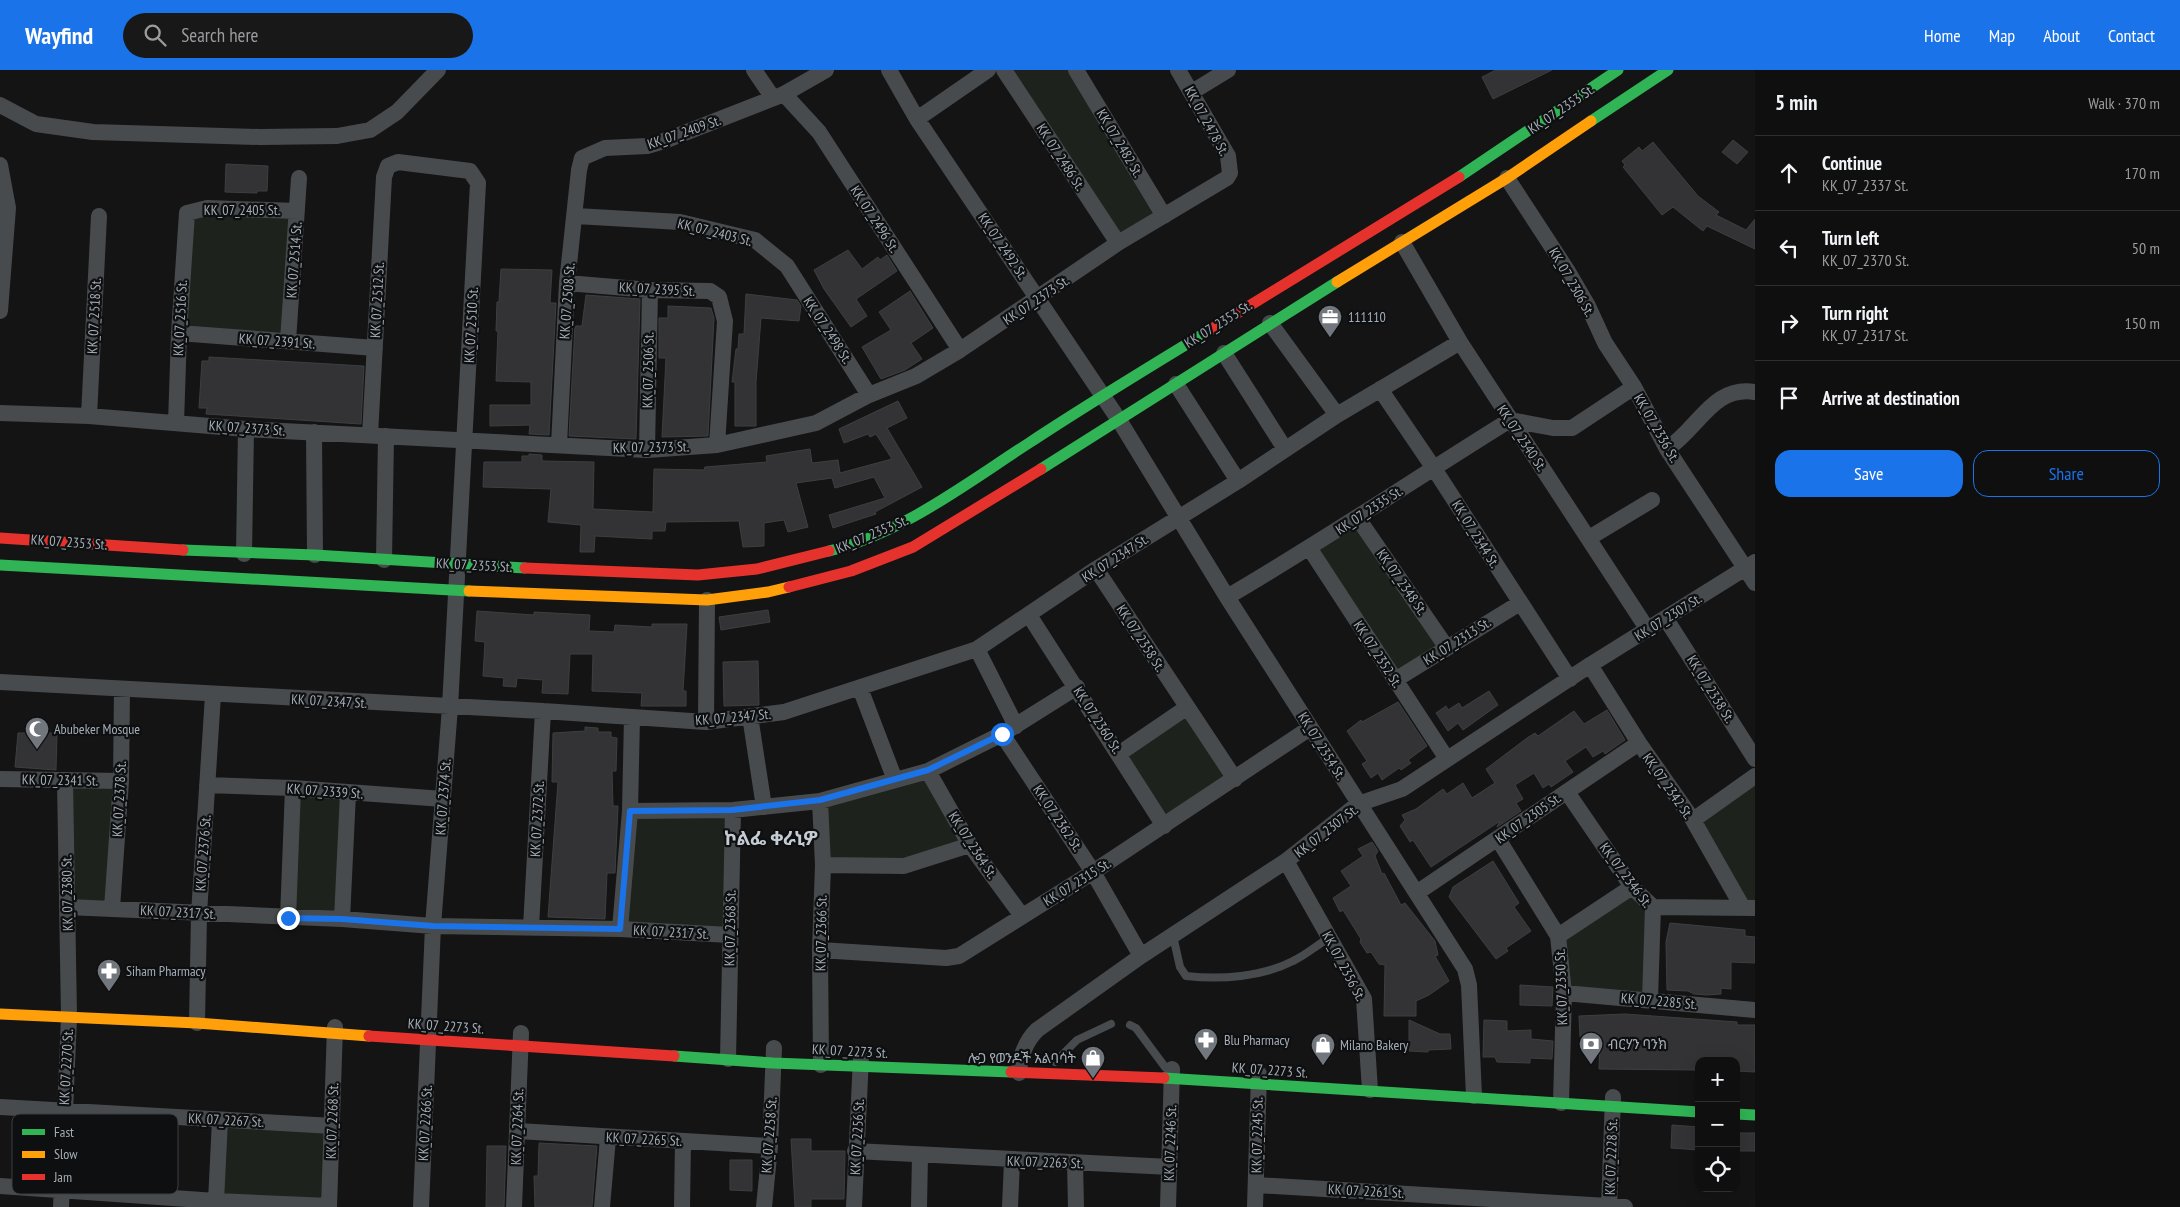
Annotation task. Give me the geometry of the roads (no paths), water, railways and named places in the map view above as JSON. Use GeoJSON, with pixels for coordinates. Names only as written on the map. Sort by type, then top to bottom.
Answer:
{"type":"FeatureCollection","features":[{"type":"Feature","properties":{"kind":"street"},"geometry":{"type":"LineString","coordinates":[[0,105],[36,124],[93,132],[260,137],[337,136],[370,130],[397,112],[438,70]]}},
{"type":"Feature","properties":{"kind":"street","name":"KK_07_2496 St."},"geometry":{"type":"LineString","coordinates":[[754,70],[778,96],[819,132],[960,350]]}},
{"type":"Feature","properties":{"kind":"street","name":"KK_07_2409 St."},"geometry":{"type":"LineString","coordinates":[[582,158],[605,148],[646,146],[664,141],[778,96],[826,70]]}},
{"type":"Feature","properties":{"kind":"street","name":"KK_07_2492 St."},"geometry":{"type":"LineString","coordinates":[[889,70],[918,119],[1119,420]]}},
{"type":"Feature","properties":{"kind":"street"},"geometry":{"type":"LineString","coordinates":[[918,119],[988,70]]}},
{"type":"Feature","properties":{"kind":"street","name":"KK_07_2486 St."},"geometry":{"type":"LineString","coordinates":[[1004,70],[1118,243]]}},
{"type":"Feature","properties":{"kind":"street","name":"KK_07_2482 St."},"geometry":{"type":"LineString","coordinates":[[1076,70],[1164,216]]}},
{"type":"Feature","properties":{"kind":"street","name":"KK_07_2478 St."},"geometry":{"type":"LineString","coordinates":[[1178,70],[1228,156],[1230,173]]}},
{"type":"Feature","properties":{"kind":"street"},"geometry":{"type":"LineString","coordinates":[[1192,92],[1228,70]]}},
{"type":"Feature","properties":{"kind":"street","name":"KK_07_2353 St."},"geometry":{"type":"LineString","coordinates":[[0,538],[244,554],[315,555],[458,565],[716,574],[757,569],[847,547],[923,512],[1102,395],[1438,192],[1618,70]]}},
{"type":"Feature","properties":{"kind":"street","name":"KK_07_2353 St."},"geometry":{"type":"LineString","coordinates":[[0,565],[456,590],[707,600],[768,592],[851,571],[913,547],[1006,492],[1270,323],[1507,178],[1668,70]]}},
{"type":"Feature","properties":{"kind":"street","name":"KK_07_2508 St."},"geometry":{"type":"LineString","coordinates":[[559,445],[567,283],[576,216],[579,170],[582,158]]}},
{"type":"Feature","properties":{"kind":"street","name":"KK_07_2510 St."},"geometry":{"type":"LineString","coordinates":[[388,166],[398,162],[459,168],[470,171],[478,183],[458,565]]}},
{"type":"Feature","properties":{"kind":"street"},"geometry":{"type":"LineString","coordinates":[[0,165],[4,208],[0,311]]}},
{"type":"Feature","properties":{"kind":"street","name":"KK_07_2512 St."},"geometry":{"type":"LineString","coordinates":[[384,560],[375,348],[384,177],[388,166]]}},
{"type":"Feature","properties":{"kind":"street","name":"KK_07_2373 St."},"geometry":{"type":"LineString","coordinates":[[0,413],[89,416],[246,429],[646,450],[717,446],[816,423],[869,395],[916,376],[1038,299],[1118,243],[1227,178],[1230,173]]}},
{"type":"Feature","properties":{"kind":"street","name":"KK_07_2514 St."},"geometry":{"type":"LineString","coordinates":[[288,341],[299,178]]}},
{"type":"Feature","properties":{"kind":"street","name":"KK_07_2306 St."},"geometry":{"type":"LineString","coordinates":[[1507,178],[1567,270],[1588,306],[1604,343],[1634,387]]}},
{"type":"Feature","properties":{"kind":"street","name":"KK_07_2405 St."},"geometry":{"type":"LineString","coordinates":[[188,213],[207,208],[297,211]]}},
{"type":"Feature","properties":{"kind":"street","name":"KK_07_2516 St."},"geometry":{"type":"LineString","coordinates":[[176,423],[185,222],[188,213]]}},
{"type":"Feature","properties":{"kind":"street","name":"KK_07_2518 St."},"geometry":{"type":"LineString","coordinates":[[89,416],[99,216]]}},
{"type":"Feature","properties":{"kind":"street","name":"KK_07_2403 St."},"geometry":{"type":"LineString","coordinates":[[576,216],[680,222],[755,240],[787,266]]}},
{"type":"Feature","properties":{"kind":"street","name":"KK_07_2340 St."},"geometry":{"type":"LineString","coordinates":[[1402,242],[1460,342],[1648,630]]}},
{"type":"Feature","properties":{"kind":"street","name":"KK_07_2498 St."},"geometry":{"type":"LineString","coordinates":[[787,266],[869,395]]}},
{"type":"Feature","properties":{"kind":"street","name":"KK_07_2395 St."},"geometry":{"type":"LineString","coordinates":[[567,283],[650,290],[710,291],[719,297],[725,322],[717,446]]}},
{"type":"Feature","properties":{"kind":"street","name":"KK_07_2506 St."},"geometry":{"type":"LineString","coordinates":[[646,450],[650,290]]}},
{"type":"Feature","properties":{"kind":"street","name":"KK_07_2353 St."},"geometry":{"type":"LineString","coordinates":[[1270,323],[1336,415]]}},
{"type":"Feature","properties":{"kind":"street","name":"KK_07_2391 St."},"geometry":{"type":"LineString","coordinates":[[179,333],[375,348]]}},
{"type":"Feature","properties":{"kind":"street","name":"KK_07_2347 St."},"geometry":{"type":"LineString","coordinates":[[0,682],[213,695],[543,711],[706,722],[784,712],[977,649],[1096,569],[1238,481],[1336,415],[1460,342]]}},
{"type":"Feature","properties":{"kind":"street","name":"KK_07_2353 St."},"geometry":{"type":"LineString","coordinates":[[1224,353],[1285,449]]}},
{"type":"Feature","properties":{"kind":"street"},"geometry":{"type":"LineString","coordinates":[[1176,384],[1238,481]]}},
{"type":"Feature","properties":{"kind":"street","name":"KK_07_2336 St."},"geometry":{"type":"LineString","coordinates":[[1510,420],[1553,428],[1572,428],[1634,387],[1667,449],[1750,565],[1755,583]]}},
{"type":"Feature","properties":{"kind":"street","name":"KK_07_2344 St."},"geometry":{"type":"LineString","coordinates":[[1380,389],[1434,467],[1570,679]]}},
{"type":"Feature","properties":{"kind":"street"},"geometry":{"type":"LineString","coordinates":[[1667,449],[1680,440],[1712,405],[1726,395],[1736,390],[1755,392]]}},
{"type":"Feature","properties":{"kind":"street","name":"KK_07_2354 St."},"geometry":{"type":"LineString","coordinates":[[1119,420],[1227,597],[1358,804],[1418,892],[1466,969],[1470,985],[1474,1092]]}},
{"type":"Feature","properties":{"kind":"street","name":"KK_07_2335 St."},"geometry":{"type":"LineString","coordinates":[[1227,597],[1310,549],[1356,517],[1510,420]]}},
{"type":"Feature","properties":{"kind":"street"},"geometry":{"type":"LineString","coordinates":[[244,554],[246,429]]}},
{"type":"Feature","properties":{"kind":"street"},"geometry":{"type":"LineString","coordinates":[[314,432],[315,555]]}},
{"type":"Feature","properties":{"kind":"street"},"geometry":{"type":"LineString","coordinates":[[1589,538],[1652,500]]}},
{"type":"Feature","properties":{"kind":"street","name":"KK_07_2348 St."},"geometry":{"type":"LineString","coordinates":[[1356,517],[1446,648]]}},
{"type":"Feature","properties":{"kind":"street","name":"KK_07_2352 St."},"geometry":{"type":"LineString","coordinates":[[1310,549],[1447,759]]}},
{"type":"Feature","properties":{"kind":"street","name":"KK_07_2374 St."},"geometry":{"type":"LineString","coordinates":[[430,1034],[433,926],[450,707],[458,565]]}},
{"type":"Feature","properties":{"kind":"street","name":"KK_07_2307 St."},"geometry":{"type":"LineString","coordinates":[[1019,1067],[1027,1040],[1037,1030],[1141,956],[1286,861],[1358,804],[1402,789],[1590,665],[1750,565]]}},
{"type":"Feature","properties":{"kind":"street","name":"KK_07_2358 St."},"geometry":{"type":"LineString","coordinates":[[1096,569],[1235,780]]}},
{"type":"Feature","properties":{"kind":"street"},"geometry":{"type":"LineString","coordinates":[[706,722],[707,600]]}},
{"type":"Feature","properties":{"kind":"street","name":"KK_07_2313 St."},"geometry":{"type":"LineString","coordinates":[[1395,680],[1520,603]]}},
{"type":"Feature","properties":{"kind":"street","name":"KK_07_2360 St."},"geometry":{"type":"LineString","coordinates":[[1029,615],[1120,753],[1164,826]]}},
{"type":"Feature","properties":{"kind":"street","name":"KK_07_2338 St."},"geometry":{"type":"LineString","coordinates":[[1666,618],[1755,759]]}},
{"type":"Feature","properties":{"kind":"street"},"geometry":{"type":"LineString","coordinates":[[977,649],[1016,726]]}},
{"type":"Feature","properties":{"kind":"street","name":"KK_07_2342 St."},"geometry":{"type":"LineString","coordinates":[[1590,665],[1638,743],[1693,820],[1749,908]]}},
{"type":"Feature","properties":{"kind":"street"},"geometry":{"type":"LineString","coordinates":[[630,811],[732,810],[820,800],[895,780],[928,770],[1002,734],[1077,687]]}},
{"type":"Feature","properties":{"kind":"street"},"geometry":{"type":"LineString","coordinates":[[860,688],[895,780]]}},
{"type":"Feature","properties":{"kind":"street","name":"KK_07_2378 St."},"geometry":{"type":"LineString","coordinates":[[112,908],[121,781],[122,689]]}},
{"type":"Feature","properties":{"kind":"street","name":"KK_07_2376 St."},"geometry":{"type":"LineString","coordinates":[[197,1017],[199,914],[213,695]]}},
{"type":"Feature","properties":{"kind":"street"},"geometry":{"type":"LineString","coordinates":[[1120,753],[1186,708]]}},
{"type":"Feature","properties":{"kind":"street","name":"KK_07_2372 St."},"geometry":{"type":"LineString","coordinates":[[531,927],[543,711]]}},
{"type":"Feature","properties":{"kind":"street"},"geometry":{"type":"LineString","coordinates":[[750,716],[764,806]]}},
{"type":"Feature","properties":{"kind":"street"},"geometry":{"type":"LineString","coordinates":[[620,929],[630,811],[632,717]]}},
{"type":"Feature","properties":{"kind":"street","name":"KK_07_2315 St."},"geometry":{"type":"LineString","coordinates":[[820,950],[946,958],[959,956],[1094,872],[1235,780],[1310,728]]}},
{"type":"Feature","properties":{"kind":"street","name":"KK_07_2362 St."},"geometry":{"type":"LineString","coordinates":[[1002,734],[1094,872],[1141,956]]}},
{"type":"Feature","properties":{"kind":"street","name":"KK_07_2305 St."},"geometry":{"type":"LineString","coordinates":[[1418,892],[1638,743]]}},
{"type":"Feature","properties":{"kind":"street","name":"KK_07_2364 St."},"geometry":{"type":"LineString","coordinates":[[928,770],[970,846],[1022,916]]}},
{"type":"Feature","properties":{"kind":"street"},"geometry":{"type":"LineString","coordinates":[[1693,820],[1755,776]]}},
{"type":"Feature","properties":{"kind":"street","name":"KK_07_2341 St."},"geometry":{"type":"LineString","coordinates":[[0,779],[121,781]]}},
{"type":"Feature","properties":{"kind":"street","name":"KK_07_2380 St."},"geometry":{"type":"LineString","coordinates":[[65,780],[71,1009]]}},
{"type":"Feature","properties":{"kind":"street","name":"KK_07_2339 St."},"geometry":{"type":"LineString","coordinates":[[207,785],[293,788],[443,799]]}},
{"type":"Feature","properties":{"kind":"street"},"geometry":{"type":"LineString","coordinates":[[288,918],[293,788]]}},
{"type":"Feature","properties":{"kind":"street","name":"KK_07_2346 St."},"geometry":{"type":"LineString","coordinates":[[1567,792],[1632,887],[1653,907],[1650,999]]}},
{"type":"Feature","properties":{"kind":"street"},"geometry":{"type":"LineString","coordinates":[[342,919],[348,793]]}},
{"type":"Feature","properties":{"kind":"street","name":"KK_07_2366 St."},"geometry":{"type":"LineString","coordinates":[[820,800],[823,864],[820,950],[821,1054]]}},
{"type":"Feature","properties":{"kind":"street","name":"KK_07_2368 St."},"geometry":{"type":"LineString","coordinates":[[728,1049],[732,810]]}},
{"type":"Feature","properties":{"kind":"street","name":"KK_07_2350 St."},"geometry":{"type":"LineString","coordinates":[[1498,839],[1558,936],[1564,993],[1561,1098]]}},
{"type":"Feature","properties":{"kind":"street"},"geometry":{"type":"LineString","coordinates":[[823,864],[904,866],[970,846]]}},
{"type":"Feature","properties":{"kind":"street","name":"KK_07_2356 St."},"geometry":{"type":"LineString","coordinates":[[1286,861],[1364,999],[1370,1086]]}},
{"type":"Feature","properties":{"kind":"street"},"geometry":{"type":"LineString","coordinates":[[1558,936],[1632,887]]}},
{"type":"Feature","properties":{"kind":"street","name":"KK_07_2317 St."},"geometry":{"type":"LineString","coordinates":[[67,907],[342,919],[433,926],[620,929],[730,935]]}},
{"type":"Feature","properties":{"kind":"street"},"geometry":{"type":"LineString","coordinates":[[1653,907],[1749,908]]}},
{"type":"Feature","properties":{"kind":"street","name":"KK_07_2285 St."},"geometry":{"type":"LineString","coordinates":[[1564,993],[1650,999],[1755,1010]]}},
{"type":"Feature","properties":{"kind":"street","name":"KK_07_2273 St."},"geometry":{"type":"LineString","coordinates":[[0,1003],[197,1017],[334,1024],[430,1034],[521,1036],[1019,1067],[1170,1071]]}},
{"type":"Feature","properties":{"kind":"street","name":"KK_07_2273 St."},"geometry":{"type":"LineString","coordinates":[[0,1014],[71,1009]]}},
{"type":"Feature","properties":{"kind":"street","name":"KK_07_2270 St."},"geometry":{"type":"LineString","coordinates":[[64,1112],[71,1009]]}},
{"type":"Feature","properties":{"kind":"street","name":"KK_07_2273 St."},"geometry":{"type":"LineString","coordinates":[[168,1010],[197,1017],[227,1013]]}},
{"type":"Feature","properties":{"kind":"street","name":"KK_07_2268 St."},"geometry":{"type":"LineString","coordinates":[[329,1207],[333,1126],[334,1024]]}},
{"type":"Feature","properties":{"kind":"street","name":"KK_07_2273 St."},"geometry":{"type":"LineString","coordinates":[[392,1026],[430,1034],[457,1030]]}},
{"type":"Feature","properties":{"kind":"street","name":"KK_07_2266 St."},"geometry":{"type":"LineString","coordinates":[[421,1207],[430,1034]]}},
{"type":"Feature","properties":{"kind":"street","name":"KK_07_2264 St."},"geometry":{"type":"LineString","coordinates":[[514,1207],[521,1036]]}},
{"type":"Feature","properties":{"kind":"street","name":"KK_07_2258 St."},"geometry":{"type":"LineString","coordinates":[[764,1207],[770,1146],[774,1051]]}},
{"type":"Feature","properties":{"kind":"street","name":"KK_07_2256 St."},"geometry":{"type":"LineString","coordinates":[[854,1207],[855,1152],[861,1057]]}},
{"type":"Feature","properties":{"kind":"street","name":"KK_07_2273 St."},"geometry":{"type":"LineString","coordinates":[[950,1058],[1019,1067],[1055,1062],[1259,1079],[1561,1098],[1613,1101],[1695,1101]]}},
{"type":"Feature","properties":{"kind":"street","name":"KK_07_2246 St."},"geometry":{"type":"LineString","coordinates":[[1168,1207],[1170,1071]]}},
{"type":"Feature","properties":{"kind":"street","name":"KK_07_2245 St."},"geometry":{"type":"LineString","coordinates":[[1255,1207],[1259,1079]]}},
{"type":"Feature","properties":{"kind":"street","name":"KK_07_2273 St."},"geometry":{"type":"LineString","coordinates":[[1613,1101],[1695,1111]]}},
{"type":"Feature","properties":{"kind":"street","name":"KK_07_2228 St."},"geometry":{"type":"LineString","coordinates":[[1613,1101],[1615,1207]]}},
{"type":"Feature","properties":{"kind":"street"},"geometry":{"type":"LineString","coordinates":[[1740,1103],[1755,1104]]}},
{"type":"Feature","properties":{"kind":"street","name":"KK_07_2267 St."},"geometry":{"type":"LineString","coordinates":[[0,1107],[103,1114]]}},
{"type":"Feature","properties":{"kind":"street"},"geometry":{"type":"LineString","coordinates":[[1740,1114],[1755,1115]]}},
{"type":"Feature","properties":{"kind":"street","name":"KK_07_2267 St."},"geometry":{"type":"LineString","coordinates":[[178,1118],[333,1126]]}},
{"type":"Feature","properties":{"kind":"street"},"geometry":{"type":"LineString","coordinates":[[216,1201],[220,1120]]}},
{"type":"Feature","properties":{"kind":"street","name":"KK_07_2265 St."},"geometry":{"type":"LineString","coordinates":[[518,1131],[608,1138],[770,1146]]}},
{"type":"Feature","properties":{"kind":"street"},"geometry":{"type":"LineString","coordinates":[[602,1207],[608,1138]]}},
{"type":"Feature","properties":{"kind":"street"},"geometry":{"type":"LineString","coordinates":[[682,1207],[683,1142]]}},
{"type":"Feature","properties":{"kind":"street","name":"KK_07_2263 St."},"geometry":{"type":"LineString","coordinates":[[855,1152],[1012,1161],[1170,1167]]}},
{"type":"Feature","properties":{"kind":"street"},"geometry":{"type":"LineString","coordinates":[[919,1207],[920,1155]]}},
{"type":"Feature","properties":{"kind":"street"},"geometry":{"type":"LineString","coordinates":[[1010,1207],[1012,1161]]}},
{"type":"Feature","properties":{"kind":"street"},"geometry":{"type":"LineString","coordinates":[[1075,1163],[1076,1207]]}},
{"type":"Feature","properties":{"kind":"street","name":"KK_07_2261 St."},"geometry":{"type":"LineString","coordinates":[[1256,1185],[1525,1204],[1615,1207]]}},
{"type":"Feature","properties":{"kind":"street"},"geometry":{"type":"LineString","coordinates":[[38,1194],[62,1199],[216,1201],[329,1207]]}},
{"type":"Feature","properties":{"kind":"lane"},"geometry":{"type":"LineString","coordinates":[[1173,936],[1180,967],[1186,976],[1199,978],[1258,974],[1293,961],[1329,938]]}},
{"type":"Feature","properties":{"kind":"lane"},"geometry":{"type":"LineString","coordinates":[[1055,1062],[1077,1040],[1111,1024]]}},
{"type":"Feature","properties":{"kind":"lane"},"geometry":{"type":"LineString","coordinates":[[1130,1025],[1136,1028],[1170,1071]]}},
{"type":"Feature","properties":{"kind":"place","name":"111110"},"geometry":{"type":"Point","coordinates":[1330,338]}},
{"type":"Feature","properties":{"kind":"place","name":"Abubeker Mosque"},"geometry":{"type":"Point","coordinates":[37,750]}},
{"type":"Feature","properties":{"kind":"place","name":"Siham Pharmacy"},"geometry":{"type":"Point","coordinates":[109,992]}},
{"type":"Feature","properties":{"kind":"place","name":"Blu Pharmacy"},"geometry":{"type":"Point","coordinates":[1206,1061]}},
{"type":"Feature","properties":{"kind":"place","name":"ብርሃን ባንክ"},"geometry":{"type":"Point","coordinates":[1591,1065]}},
{"type":"Feature","properties":{"kind":"place","name":"Milano Bakery"},"geometry":{"type":"Point","coordinates":[1323,1066]}},
{"type":"Feature","properties":{"kind":"place","name":"ሎጋ የወንዶች አልባሳት"},"geometry":{"type":"Point","coordinates":[1093,1079]}},
{"type":"Feature","properties":{"kind":"district","name":"ኮልፌ ቀራኒዎ"},"geometry":{"type":"Point","coordinates":[771,838]}}]}
